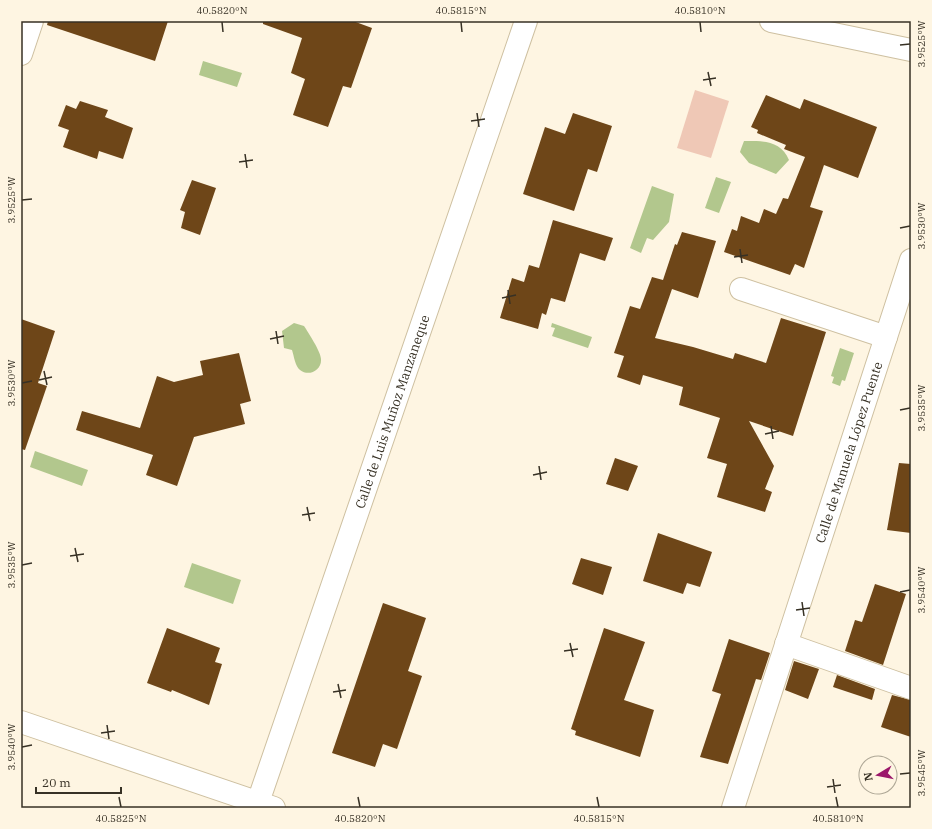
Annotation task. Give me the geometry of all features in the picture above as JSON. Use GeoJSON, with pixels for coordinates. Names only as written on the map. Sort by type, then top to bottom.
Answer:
{"type":"FeatureCollection","features":[{"type":"Feature","properties":{"kind":"street"},"geometry":{"type":"LineString","coordinates":[[21,54],[32,21]]}},
{"type":"Feature","properties":{"kind":"street","name":"Calle de Luis Muñoz Manzaneque"},"geometry":{"type":"LineString","coordinates":[[263,806],[526,21]]}},
{"type":"Feature","properties":{"kind":"street"},"geometry":{"type":"LineString","coordinates":[[771,21],[911,50]]}},
{"type":"Feature","properties":{"kind":"street","name":"Calle de Manuela López Puente"},"geometry":{"type":"LineString","coordinates":[[733,808],[911,260]]}},
{"type":"Feature","properties":{"kind":"street"},"geometry":{"type":"LineString","coordinates":[[741,289],[886,337]]}},
{"type":"Feature","properties":{"kind":"street"},"geometry":{"type":"LineString","coordinates":[[786,644],[911,688]]}},
{"type":"Feature","properties":{"kind":"street"},"geometry":{"type":"LineString","coordinates":[[21,722],[263,806]]}},
{"type":"Feature","properties":{"kind":"shaded area"},"geometry":{"type":"Polygon","coordinates":[[[203,61],[242,73],[237,87],[199,75],[203,61]]]}},
{"type":"Feature","properties":{"kind":"shaded area"},"geometry":{"type":"Polygon","coordinates":[[[695,90],[729,101],[711,158],[677,148],[695,90]]]}},
{"type":"Feature","properties":{"kind":"shaded area"},"geometry":{"type":"Polygon","coordinates":[[[744,141],[758,141],[776,145],[786,153],[789,160],[776,174],[749,163],[740,152],[744,141]]]}},
{"type":"Feature","properties":{"kind":"shaded area"},"geometry":{"type":"Polygon","coordinates":[[[716,177],[731,182],[719,213],[705,208],[716,177]]]}},
{"type":"Feature","properties":{"kind":"shaded area"},"geometry":{"type":"Polygon","coordinates":[[[652,186],[674,194],[669,222],[653,240],[647,238],[641,253],[630,248],[652,186]]]}},
{"type":"Feature","properties":{"kind":"shaded area"},"geometry":{"type":"Polygon","coordinates":[[[294,323],[304,326],[319,352],[321,363],[314,371],[307,373],[300,370],[292,350],[284,348],[282,331],[294,323]]]}},
{"type":"Feature","properties":{"kind":"shaded area"},"geometry":{"type":"Polygon","coordinates":[[[552,323],[592,337],[588,348],[552,336],[555,328],[551,327],[552,323]]]}},
{"type":"Feature","properties":{"kind":"shaded area"},"geometry":{"type":"Polygon","coordinates":[[[840,348],[854,353],[845,381],[842,380],[840,386],[832,383],[834,377],[831,376],[840,348]]]}},
{"type":"Feature","properties":{"kind":"shaded area"},"geometry":{"type":"Polygon","coordinates":[[[35,451],[88,470],[82,486],[30,467],[35,451]]]}},
{"type":"Feature","properties":{"kind":"shaded area"},"geometry":{"type":"Polygon","coordinates":[[[192,563],[241,580],[233,604],[184,587],[192,563]]]}},
{"type":"Feature","properties":{"kind":"building"},"geometry":{"type":"Polygon","coordinates":[[[48,21],[168,21],[155,61],[47,25],[48,21]]]}},
{"type":"Feature","properties":{"kind":"building"},"geometry":{"type":"Polygon","coordinates":[[[263,21],[353,21],[372,28],[351,88],[343,86],[328,127],[293,115],[305,79],[291,73],[302,38],[263,24],[263,21]]]}},
{"type":"Feature","properties":{"kind":"building"},"geometry":{"type":"Polygon","coordinates":[[[766,95],[800,109],[804,99],[877,127],[858,178],[824,165],[810,207],[823,211],[804,268],[795,264],[790,275],[724,252],[732,229],[737,231],[741,216],[759,223],[764,209],[776,214],[783,198],[788,199],[805,157],[784,149],[786,145],[757,133],[758,130],[751,127],[766,95]]]}},
{"type":"Feature","properties":{"kind":"building"},"geometry":{"type":"Polygon","coordinates":[[[80,101],[108,110],[105,117],[133,128],[123,159],[99,151],[97,159],[63,147],[69,130],[58,126],[66,105],[76,109],[80,101]]]}},
{"type":"Feature","properties":{"kind":"building"},"geometry":{"type":"Polygon","coordinates":[[[573,113],[612,126],[597,172],[588,169],[574,211],[523,194],[545,127],[565,134],[573,113]]]}},
{"type":"Feature","properties":{"kind":"building"},"geometry":{"type":"Polygon","coordinates":[[[192,180],[216,188],[200,235],[181,228],[185,212],[180,210],[192,180]]]}},
{"type":"Feature","properties":{"kind":"building"},"geometry":{"type":"Polygon","coordinates":[[[553,220],[613,238],[605,261],[580,253],[565,302],[551,298],[546,315],[542,313],[538,329],[500,318],[512,278],[524,282],[529,265],[539,268],[553,220]]]}},
{"type":"Feature","properties":{"kind":"building"},"geometry":{"type":"Polygon","coordinates":[[[682,232],[716,241],[698,298],[672,289],[655,338],[733,359],[735,353],[766,363],[781,318],[826,332],[793,436],[749,421],[774,466],[765,489],[772,492],[765,512],[717,497],[727,464],[707,458],[720,418],[679,405],[683,387],[643,375],[640,385],[617,377],[624,356],[614,353],[630,306],[640,309],[652,277],[663,280],[675,244],[677,245],[682,232]]]}},
{"type":"Feature","properties":{"kind":"building"},"geometry":{"type":"Polygon","coordinates":[[[21,319],[55,331],[38,383],[47,386],[25,450],[21,449],[21,319]]]}},
{"type":"Feature","properties":{"kind":"building"},"geometry":{"type":"Polygon","coordinates":[[[239,353],[251,401],[240,404],[245,424],[194,437],[177,486],[146,475],[153,455],[76,430],[82,411],[140,428],[157,376],[174,382],[203,375],[200,361],[239,353]]]}},
{"type":"Feature","properties":{"kind":"building"},"geometry":{"type":"Polygon","coordinates":[[[615,458],[638,466],[628,491],[606,484],[615,458]]]}},
{"type":"Feature","properties":{"kind":"building"},"geometry":{"type":"Polygon","coordinates":[[[899,463],[911,464],[911,533],[887,530],[899,463]]]}},
{"type":"Feature","properties":{"kind":"building"},"geometry":{"type":"Polygon","coordinates":[[[658,533],[712,552],[700,587],[687,583],[683,594],[643,581],[658,533]]]}},
{"type":"Feature","properties":{"kind":"building"},"geometry":{"type":"Polygon","coordinates":[[[581,558],[612,567],[603,595],[572,584],[581,558]]]}},
{"type":"Feature","properties":{"kind":"building"},"geometry":{"type":"Polygon","coordinates":[[[875,584],[906,594],[883,665],[845,651],[855,620],[862,622],[875,584]]]}},
{"type":"Feature","properties":{"kind":"building"},"geometry":{"type":"Polygon","coordinates":[[[383,603],[426,618],[408,671],[422,676],[397,749],[383,744],[375,767],[332,753],[383,603]]]}},
{"type":"Feature","properties":{"kind":"building"},"geometry":{"type":"Polygon","coordinates":[[[167,628],[220,648],[215,662],[222,664],[209,705],[172,690],[171,692],[147,683],[167,628]]]}},
{"type":"Feature","properties":{"kind":"building"},"geometry":{"type":"Polygon","coordinates":[[[604,628],[645,642],[624,700],[654,710],[640,757],[575,735],[576,731],[571,729],[604,628]]]}},
{"type":"Feature","properties":{"kind":"building"},"geometry":{"type":"Polygon","coordinates":[[[729,639],[770,653],[761,680],[756,679],[728,764],[700,757],[721,694],[712,691],[729,639]]]}},
{"type":"Feature","properties":{"kind":"building"},"geometry":{"type":"Polygon","coordinates":[[[794,661],[819,669],[808,699],[785,690],[794,661]]]}},
{"type":"Feature","properties":{"kind":"building"},"geometry":{"type":"Polygon","coordinates":[[[837,675],[875,689],[872,700],[833,687],[837,675]]]}},
{"type":"Feature","properties":{"kind":"building"},"geometry":{"type":"Polygon","coordinates":[[[892,695],[911,700],[911,737],[881,727],[892,695]]]}}]}
